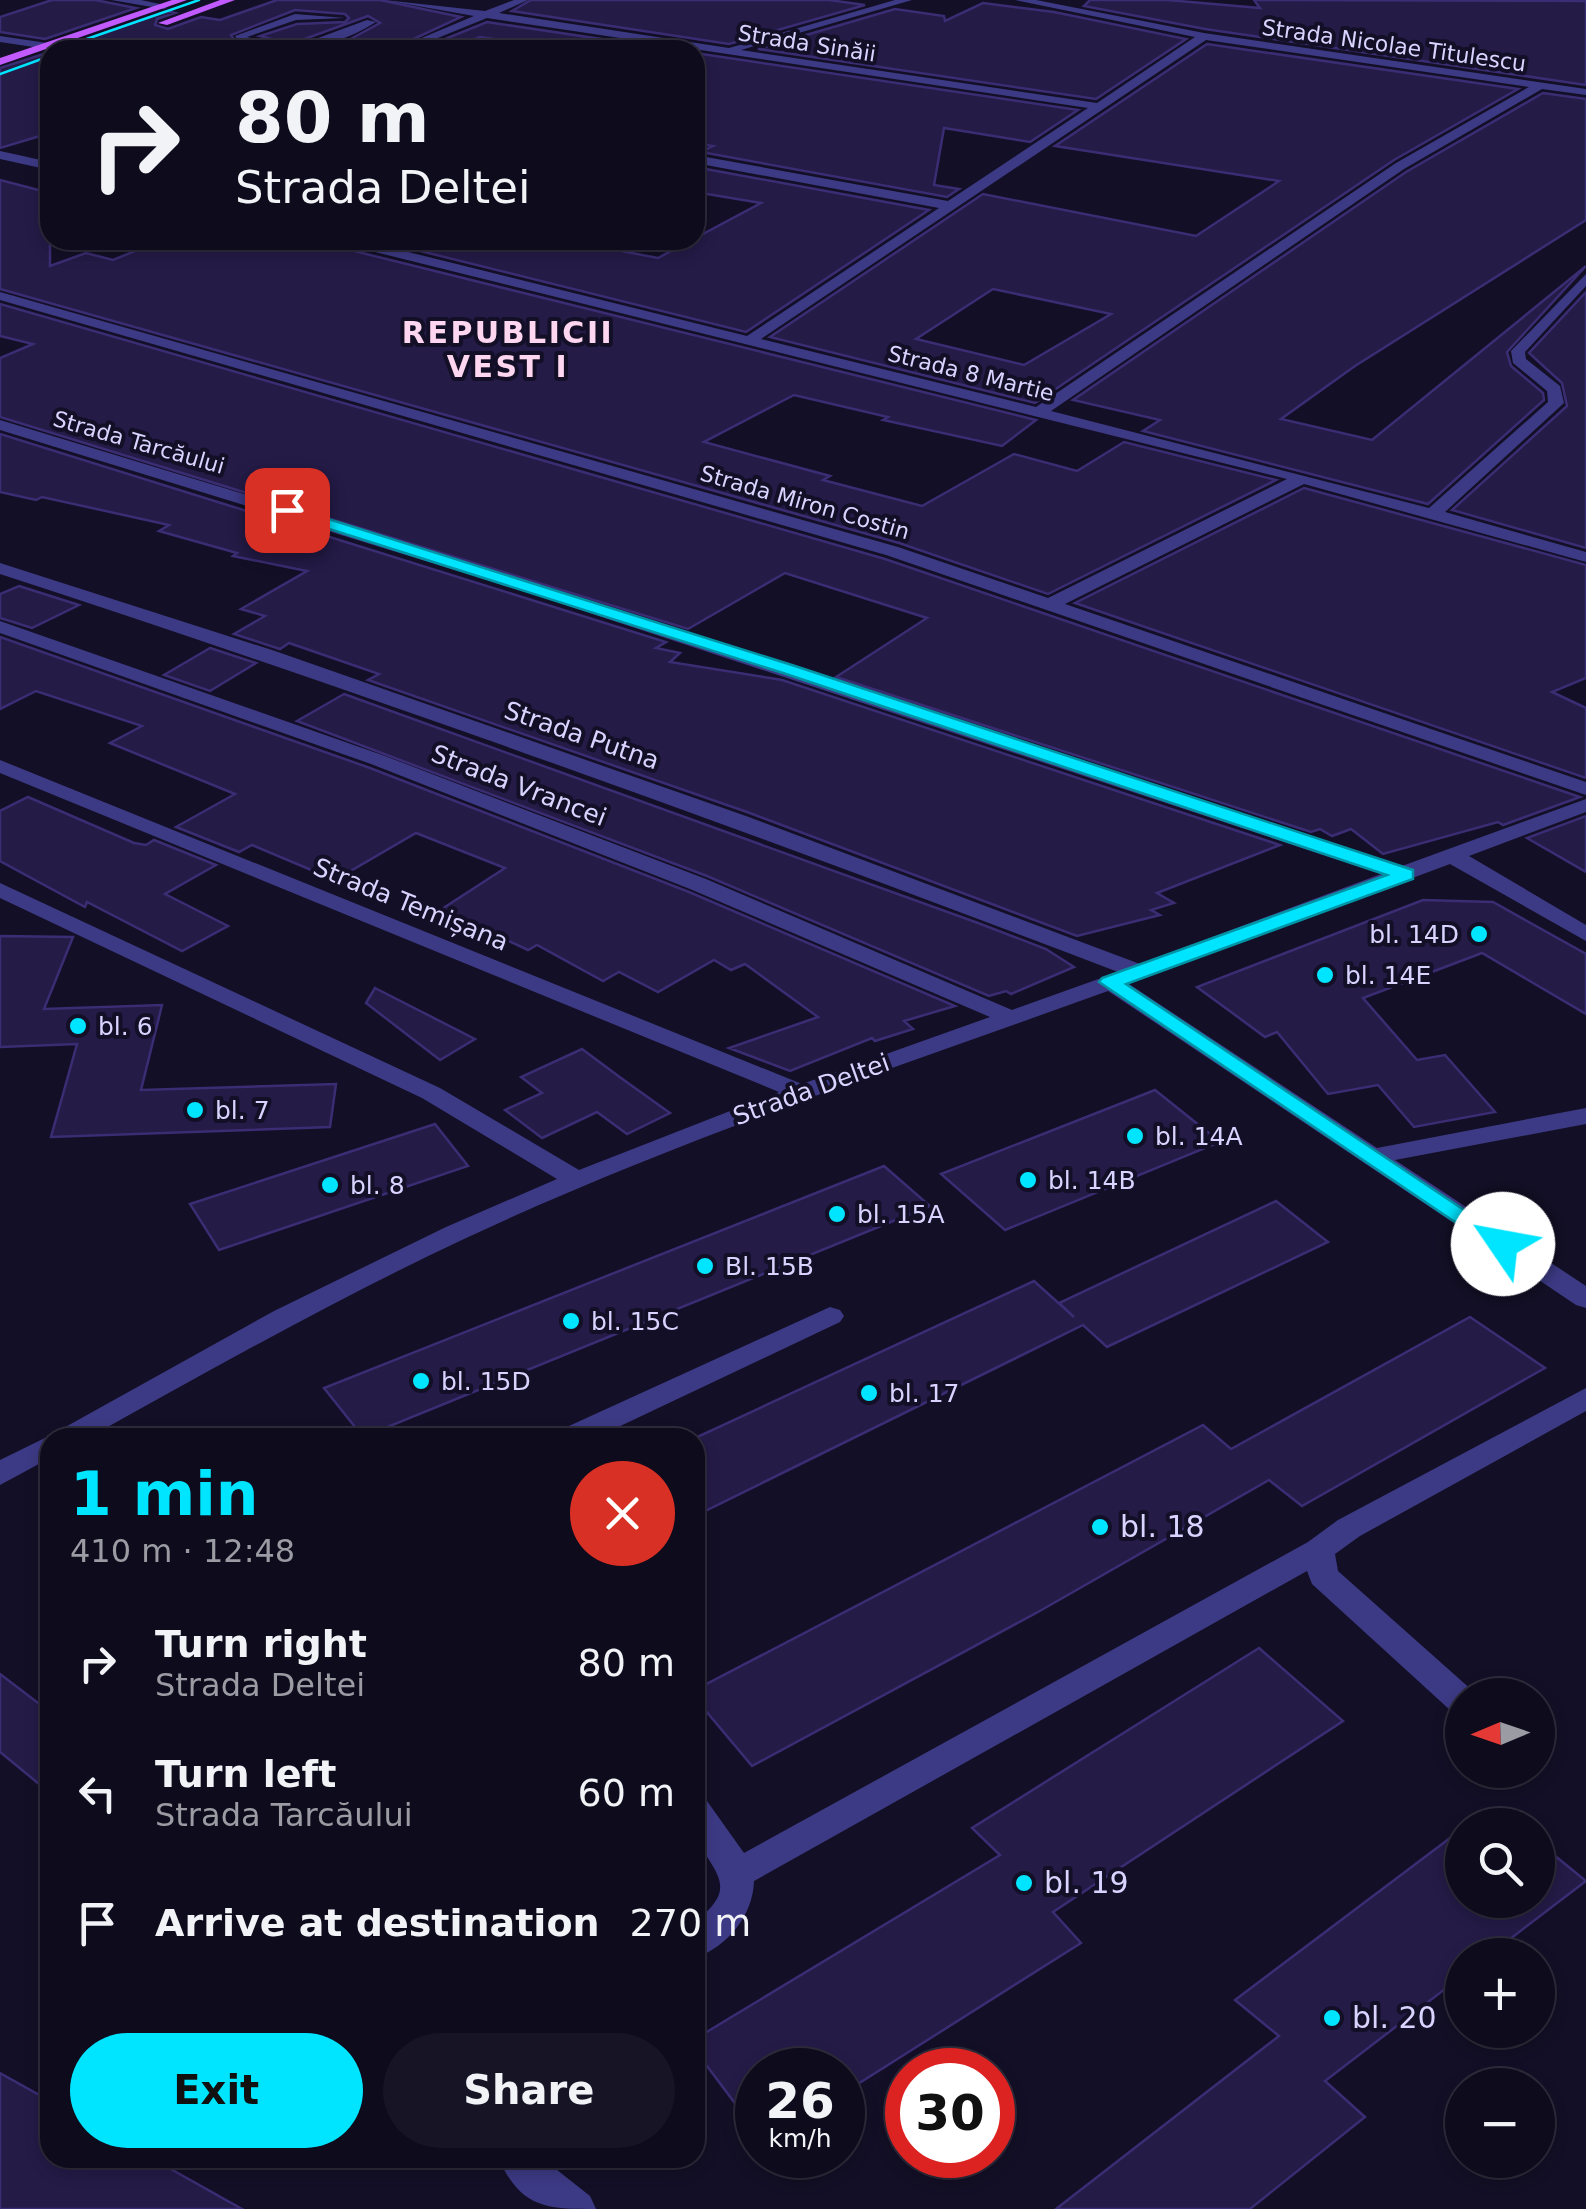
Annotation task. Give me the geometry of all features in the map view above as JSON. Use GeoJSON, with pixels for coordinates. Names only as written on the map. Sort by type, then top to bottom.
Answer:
{"type":"FeatureCollection","features":[{"type":"Feature","properties":{"kind":"main road"},"geometry":{"type":"LineString","coordinates":[[65,40],[182,0]]}},
{"type":"Feature","properties":{"kind":"main road"},"geometry":{"type":"LineString","coordinates":[[144,30],[230,0]]}},
{"type":"Feature","properties":{"kind":"main road"},"geometry":{"type":"LineString","coordinates":[[0,62],[40,48]]}},
{"type":"Feature","properties":{"kind":"street"},"geometry":{"type":"LineString","coordinates":[[116,0],[164,6]]}},
{"type":"Feature","properties":{"kind":"street","name":"Strada Sinăii"},"geometry":{"type":"LineString","coordinates":[[388,0],[657,40]]}},
{"type":"Feature","properties":{"kind":"street"},"geometry":{"type":"LineString","coordinates":[[421,40],[524,0]]}},
{"type":"Feature","properties":{"kind":"street"},"geometry":{"type":"LineString","coordinates":[[724,50],[907,0]]}},
{"type":"Feature","properties":{"kind":"street","name":"Strada Nicolae Titulescu"},"geometry":{"type":"LineString","coordinates":[[1020,0],[1204,36],[1586,92]]}},
{"type":"Feature","properties":{"kind":"street"},"geometry":{"type":"LineString","coordinates":[[243,40],[240,36],[295,17],[340,18]]}},
{"type":"Feature","properties":{"kind":"street"},"geometry":{"type":"LineString","coordinates":[[322,40],[370,22]]}},
{"type":"Feature","properties":{"kind":"street"},"geometry":{"type":"LineString","coordinates":[[750,342],[1204,36]]}},
{"type":"Feature","properties":{"kind":"street"},"geometry":{"type":"LineString","coordinates":[[0,39],[40,45]]}},
{"type":"Feature","properties":{"kind":"street","name":"Strada Sinăii"},"geometry":{"type":"LineString","coordinates":[[705,47],[1102,106]]}},
{"type":"Feature","properties":{"kind":"street"},"geometry":{"type":"LineString","coordinates":[[1038,413],[1400,166],[1538,86]]}},
{"type":"Feature","properties":{"kind":"street"},"geometry":{"type":"LineString","coordinates":[[0,155],[40,164]]}},
{"type":"Feature","properties":{"kind":"street"},"geometry":{"type":"LineString","coordinates":[[705,161],[952,206]]}},
{"type":"Feature","properties":{"kind":"street","name":"Strada 8 Martie"},"geometry":{"type":"LineString","coordinates":[[384,250],[1302,478],[1586,557]]}},
{"type":"Feature","properties":{"kind":"street"},"geometry":{"type":"LineString","coordinates":[[1434,513],[1556,403],[1556,388],[1528,370],[1518,360],[1518,351],[1586,278]]}},
{"type":"Feature","properties":{"kind":"street","name":"Strada Miron Costin"},"geometry":{"type":"LineString","coordinates":[[0,296],[892,550],[1586,789]]}},
{"type":"Feature","properties":{"kind":"street","name":"Strada Tarcăului"},"geometry":{"type":"LineString","coordinates":[[0,425],[252,499],[770,663],[1406,874]]}},
{"type":"Feature","properties":{"kind":"street"},"geometry":{"type":"LineString","coordinates":[[1053,603],[1302,478]]}},
{"type":"Feature","properties":{"kind":"street","name":"Strada Putna"},"geometry":{"type":"LineString","coordinates":[[0,568],[268,655],[685,800],[1140,972]]}},
{"type":"Feature","properties":{"kind":"street","name":"Strada Vrancei"},"geometry":{"type":"LineString","coordinates":[[0,627],[396,766],[698,884],[1009,1016]]}},
{"type":"Feature","properties":{"kind":"street","name":"Strada Temișana"},"geometry":{"type":"LineString","coordinates":[[0,766],[802,1092]]}},
{"type":"Feature","properties":{"kind":"street","name":"Strada Deltei"},"geometry":{"type":"LineString","coordinates":[[91,1428],[284,1316],[455,1233],[576,1180],[1009,1016],[1581,812]]}},
{"type":"Feature","properties":{"kind":"street"},"geometry":{"type":"LineString","coordinates":[[1454,857],[1586,934]]}},
{"type":"Feature","properties":{"kind":"street"},"geometry":{"type":"LineString","coordinates":[[0,890],[431,1092],[576,1180]]}},
{"type":"Feature","properties":{"kind":"street"},"geometry":{"type":"LineString","coordinates":[[1110,982],[1586,1299]]}},
{"type":"Feature","properties":{"kind":"street"},"geometry":{"type":"LineString","coordinates":[[1372,1157],[1586,1116]]}},
{"type":"Feature","properties":{"kind":"street"},"geometry":{"type":"LineString","coordinates":[[589,1428],[830,1316]]}},
{"type":"Feature","properties":{"kind":"street"},"geometry":{"type":"LineString","coordinates":[[738,1872],[1586,1398]]}},
{"type":"Feature","properties":{"kind":"street","name":"Strada Deltei"},"geometry":{"type":"LineString","coordinates":[[0,1474],[40,1456]]}},
{"type":"Feature","properties":{"kind":"street"},"geometry":{"type":"LineString","coordinates":[[1319,1550],[1323,1576],[1445,1686]]}},
{"type":"Feature","properties":{"kind":"street"},"geometry":{"type":"LineString","coordinates":[[705,1824],[724,1846],[738,1872],[737,1896],[726,1919],[705,1936]]}},
{"type":"Feature","properties":{"kind":"street"},"geometry":{"type":"LineString","coordinates":[[527,2168],[576,2209]]}},
{"type":"Feature","properties":{"kind":"building"},"geometry":{"type":"Polygon","coordinates":[[[52,0],[95,0],[136,8],[45,39],[0,32],[0,17],[52,0]]]}},
{"type":"Feature","properties":{"kind":"building"},"geometry":{"type":"Polygon","coordinates":[[[277,0],[380,0],[461,17],[412,40],[349,40],[380,23],[368,16],[302,40],[260,36],[297,24],[345,22],[349,18],[345,14],[295,10],[231,35],[234,40],[84,40],[167,11],[175,13],[157,19],[155,25],[168,29],[201,17],[220,20],[277,0]]]}},
{"type":"Feature","properties":{"kind":"building"},"geometry":{"type":"Polygon","coordinates":[[[531,0],[829,0],[865,5],[729,44],[512,11],[531,0]]]}},
{"type":"Feature","properties":{"kind":"building"},"geometry":{"type":"Polygon","coordinates":[[[1090,0],[1167,0],[1260,8],[1254,0],[1586,1],[1586,85],[1205,29],[1084,6],[1090,0]]]}},
{"type":"Feature","properties":{"kind":"building"},"geometry":{"type":"Polygon","coordinates":[[[983,3],[1054,12],[1186,39],[1096,99],[758,49],[895,9],[944,16],[945,21],[983,3]]]}},
{"type":"Feature","properties":{"kind":"building"},"geometry":{"type":"Polygon","coordinates":[[[487,22],[608,40],[480,37],[443,40],[487,22]]]}},
{"type":"Feature","properties":{"kind":"building"},"geometry":{"type":"Polygon","coordinates":[[[1207,44],[1518,89],[1394,160],[1035,403],[770,337],[983,194],[1196,236],[1279,181],[1055,146],[1207,44]],[[993,289],[916,339],[1024,365],[1111,314],[993,289]]]}},
{"type":"Feature","properties":{"kind":"building"},"geometry":{"type":"Polygon","coordinates":[[[705,54],[1078,110],[1030,142],[944,128],[934,185],[959,189],[947,197],[705,153],[713,146],[705,145],[705,54]]]}},
{"type":"Feature","properties":{"kind":"building"},"geometry":{"type":"Polygon","coordinates":[[[40,55],[40,136],[0,148],[0,68],[40,55]]]}},
{"type":"Feature","properties":{"kind":"building"},"geometry":{"type":"Polygon","coordinates":[[[1543,93],[1586,99],[1586,220],[1355,366],[1281,419],[1372,440],[1586,266],[1507,352],[1511,366],[1543,393],[1544,400],[1428,504],[1143,431],[1160,420],[1073,400],[1406,172],[1543,93]]]}},
{"type":"Feature","properties":{"kind":"building"},"geometry":{"type":"Polygon","coordinates":[[[705,169],[929,210],[746,332],[416,250],[616,250],[658,258],[673,250],[705,250],[705,233],[761,203],[705,194],[705,169]]]}},
{"type":"Feature","properties":{"kind":"building"},"geometry":{"type":"Polygon","coordinates":[[[0,180],[40,190],[40,250],[50,250],[50,266],[86,253],[113,260],[138,250],[350,250],[1036,420],[1002,446],[883,420],[888,417],[794,395],[704,442],[922,506],[1014,454],[1077,471],[1124,442],[1276,480],[1048,594],[899,543],[0,289],[0,180]]]}},
{"type":"Feature","properties":{"kind":"building"},"geometry":{"type":"Polygon","coordinates":[[[1586,292],[1586,548],[1452,510],[1567,406],[1562,383],[1529,353],[1586,292]]]}},
{"type":"Feature","properties":{"kind":"building"},"geometry":{"type":"Polygon","coordinates":[[[0,304],[885,559],[1580,797],[1503,825],[1498,822],[1383,854],[1351,829],[1332,836],[1320,829],[1311,832],[836,677],[927,618],[785,573],[688,629],[0,417],[0,358],[33,344],[0,336],[0,304]]]}},
{"type":"Feature","properties":{"kind":"building"},"geometry":{"type":"Polygon","coordinates":[[[0,434],[666,642],[656,648],[680,653],[670,662],[782,680],[1280,845],[1157,893],[1174,903],[1151,910],[1160,915],[1077,936],[747,812],[368,680],[379,674],[289,643],[280,649],[234,634],[265,616],[241,609],[307,571],[233,556],[237,553],[159,531],[169,525],[42,497],[36,500],[0,492],[0,434]]]}},
{"type":"Feature","properties":{"kind":"building"},"geometry":{"type":"Polygon","coordinates":[[[1304,488],[1586,565],[1586,678],[1552,692],[1586,708],[1586,778],[1075,603],[1304,488]]]}},
{"type":"Feature","properties":{"kind":"building"},"geometry":{"type":"Polygon","coordinates":[[[19,586],[79,605],[32,628],[0,618],[0,594],[19,586]]]}},
{"type":"Feature","properties":{"kind":"building"},"geometry":{"type":"Polygon","coordinates":[[[0,637],[370,768],[689,892],[955,1006],[904,1021],[913,1029],[875,1041],[872,1038],[790,1071],[729,1048],[818,1017],[745,964],[731,970],[714,960],[658,992],[619,972],[603,981],[537,945],[528,950],[487,931],[477,938],[428,918],[505,868],[416,833],[335,880],[252,845],[239,852],[176,827],[235,794],[110,743],[142,726],[36,691],[0,709],[0,637]]]}},
{"type":"Feature","properties":{"kind":"building"},"geometry":{"type":"Polygon","coordinates":[[[210,648],[256,663],[210,691],[164,675],[210,648]]]}},
{"type":"Feature","properties":{"kind":"building"},"geometry":{"type":"Polygon","coordinates":[[[344,694],[978,923],[1046,949],[1074,967],[1011,994],[1006,991],[989,996],[707,876],[297,721],[344,694]]]}},
{"type":"Feature","properties":{"kind":"building"},"geometry":{"type":"Polygon","coordinates":[[[28,797],[134,843],[146,845],[154,840],[216,865],[165,894],[228,926],[182,951],[87,902],[85,907],[0,861],[0,811],[28,797]]]}},
{"type":"Feature","properties":{"kind":"building"},"geometry":{"type":"Polygon","coordinates":[[[1586,816],[1586,872],[1527,838],[1586,816]]]}},
{"type":"Feature","properties":{"kind":"building"},"geometry":{"type":"Polygon","coordinates":[[[1423,900],[1493,902],[1586,954],[1586,1014],[1482,953],[1363,998],[1417,1060],[1445,1055],[1495,1112],[1414,1127],[1378,1085],[1328,1094],[1277,1032],[1265,1037],[1197,987],[1423,900]]]}},
{"type":"Feature","properties":{"kind":"building"},"geometry":{"type":"Polygon","coordinates":[[[0,936],[73,937],[44,1009],[162,1005],[141,1090],[336,1084],[330,1127],[51,1137],[77,1044],[0,1047],[0,936]]]}},
{"type":"Feature","properties":{"kind":"building"},"geometry":{"type":"Polygon","coordinates":[[[375,988],[475,1039],[440,1060],[366,1003],[375,988]]]}},
{"type":"Feature","properties":{"kind":"building"},"geometry":{"type":"Polygon","coordinates":[[[582,1049],[670,1113],[627,1134],[597,1112],[542,1138],[505,1110],[542,1093],[521,1077],[582,1049]]]}},
{"type":"Feature","properties":{"kind":"building"},"geometry":{"type":"Polygon","coordinates":[[[1155,1090],[1220,1142],[1005,1230],[941,1174],[1155,1090]]]}},
{"type":"Feature","properties":{"kind":"building","name":"bl. 8"},"geometry":{"type":"Polygon","coordinates":[[[435,1124],[468,1166],[219,1250],[190,1204],[435,1124]]]}},
{"type":"Feature","properties":{"kind":"building"},"geometry":{"type":"Polygon","coordinates":[[[884,1166],[930,1206],[385,1428],[356,1428],[324,1388],[884,1166]]]}},
{"type":"Feature","properties":{"kind":"building","name":"bl. 17"},"geometry":{"type":"Polygon","coordinates":[[[1276,1201],[1328,1242],[1107,1347],[1083,1325],[705,1511],[705,1433],[1034,1281],[1074,1317],[1059,1303],[1276,1201]]]}},
{"type":"Feature","properties":{"kind":"building","name":"bl. 18"},"geometry":{"type":"Polygon","coordinates":[[[1470,1317],[1545,1368],[1302,1506],[1269,1480],[1038,1612],[752,1766],[705,1710],[705,1685],[1203,1425],[1231,1449],[1470,1317]]]}},
{"type":"Feature","properties":{"kind":"building","name":"bl. 19"},"geometry":{"type":"Polygon","coordinates":[[[1259,1648],[1343,1721],[1053,1912],[1081,1943],[915,2048],[885,2048],[885,2067],[865,2079],[865,2048],[735,2048],[735,2103],[705,2063],[705,2033],[1000,1855],[972,1828],[1259,1648]]]}},
{"type":"Feature","properties":{"kind":"building"},"geometry":{"type":"Polygon","coordinates":[[[0,1674],[40,1704],[40,1785],[0,1752],[0,1674]]]}},
{"type":"Feature","properties":{"kind":"building","name":"bl. 20"},"geometry":{"type":"Polygon","coordinates":[[[1445,1842],[1445,1918],[1538,1918],[1511,1938],[1445,1938],[1445,1989],[1325,2081],[1365,2117],[1250,2209],[1056,2209],[1279,2036],[1235,2000],[1445,1842]]]}},
{"type":"Feature","properties":{"kind":"building","name":"bl. 20"},"geometry":{"type":"Polygon","coordinates":[[[1555,1856],[1586,1881],[1555,1905],[1555,1856]]]}},
{"type":"Feature","properties":{"kind":"building"},"geometry":{"type":"Polygon","coordinates":[[[0,2073],[40,2095],[40,2168],[169,2168],[242,2209],[0,2209],[0,2073]]]}},
{"type":"Feature","properties":{"kind":"tram line"},"geometry":{"type":"LineString","coordinates":[[84,40],[199,0]]}},
{"type":"Feature","properties":{"kind":"tram line"},"geometry":{"type":"LineString","coordinates":[[0,74],[40,60]]}},
{"type":"Feature","properties":{"kind":"place","name":"bl. 14D"},"geometry":{"type":"Point","coordinates":[1479,934]}},
{"type":"Feature","properties":{"kind":"place","name":"bl. 14E"},"geometry":{"type":"Point","coordinates":[1325,975]}},
{"type":"Feature","properties":{"kind":"place","name":"bl. 6"},"geometry":{"type":"Point","coordinates":[78,1026]}},
{"type":"Feature","properties":{"kind":"place","name":"bl. 7"},"geometry":{"type":"Point","coordinates":[195,1110]}},
{"type":"Feature","properties":{"kind":"place","name":"bl. 14A"},"geometry":{"type":"Point","coordinates":[1135,1136]}},
{"type":"Feature","properties":{"kind":"place","name":"bl. 14B"},"geometry":{"type":"Point","coordinates":[1028,1180]}},
{"type":"Feature","properties":{"kind":"place","name":"bl. 8"},"geometry":{"type":"Point","coordinates":[330,1185]}},
{"type":"Feature","properties":{"kind":"place","name":"bl. 15A"},"geometry":{"type":"Point","coordinates":[837,1214]}},
{"type":"Feature","properties":{"kind":"place","name":"Bl. 15B"},"geometry":{"type":"Point","coordinates":[705,1266]}},
{"type":"Feature","properties":{"kind":"place","name":"bl. 15C"},"geometry":{"type":"Point","coordinates":[571,1321]}},
{"type":"Feature","properties":{"kind":"place","name":"bl. 15D"},"geometry":{"type":"Point","coordinates":[421,1381]}},
{"type":"Feature","properties":{"kind":"place","name":"bl. 17"},"geometry":{"type":"Point","coordinates":[869,1393]}},
{"type":"Feature","properties":{"kind":"place","name":"bl. 18"},"geometry":{"type":"Point","coordinates":[1100,1527]}},
{"type":"Feature","properties":{"kind":"place","name":"bl. 19"},"geometry":{"type":"Point","coordinates":[1024,1883]}},
{"type":"Feature","properties":{"kind":"place","name":"bl. 20"},"geometry":{"type":"Point","coordinates":[1332,2018]}},
{"type":"Feature","properties":{"kind":"district","name":"REPUBLICII VEST I"},"geometry":{"type":"Point","coordinates":[508,350]}},
{"type":"Feature","properties":{"kind":"route"},"geometry":{"type":"LineString","coordinates":[[287,510],[789,669],[1406,874],[1110,982],[1503,1244]]}}]}
